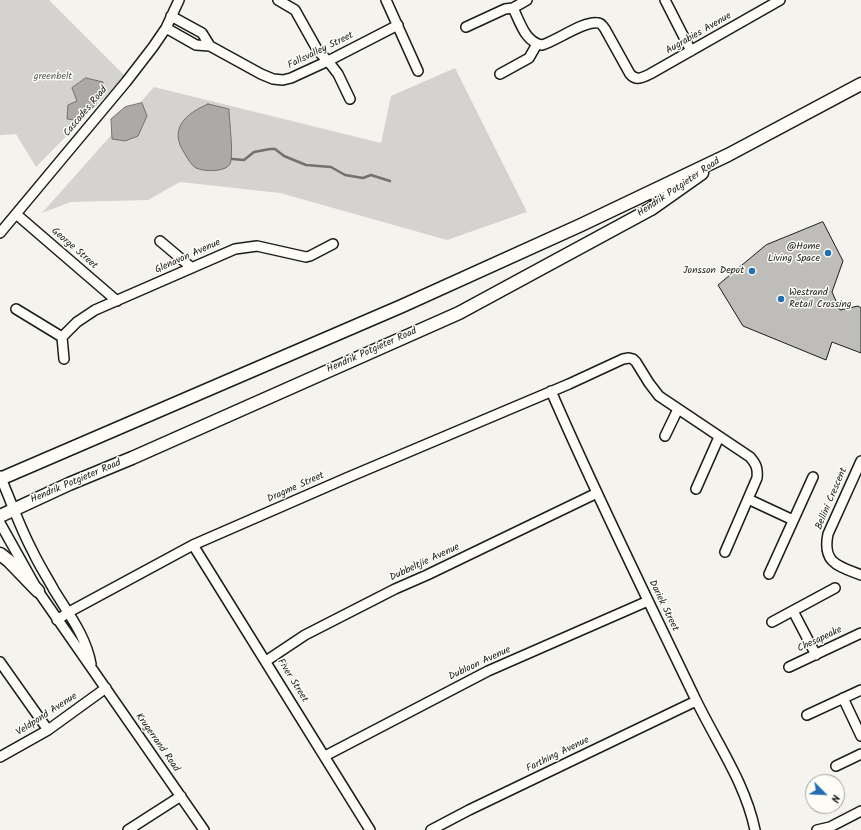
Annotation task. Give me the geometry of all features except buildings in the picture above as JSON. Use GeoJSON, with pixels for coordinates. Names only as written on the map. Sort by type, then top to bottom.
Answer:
{"type":"FeatureCollection","features":[{"type":"Feature","properties":{"kind":"main road","name":"Hendrik Potgieter Road"},"geometry":{"type":"LineString","coordinates":[[0,478],[402,306],[581,225],[728,155],[861,84]]}},
{"type":"Feature","properties":{"kind":"main road","name":"Hendrik Potgieter Road"},"geometry":{"type":"LineString","coordinates":[[0,516],[459,313],[651,209],[728,155]]}},
{"type":"Feature","properties":{"kind":"main road"},"geometry":{"type":"LineString","coordinates":[[0,554],[9,560],[38,591]]}},
{"type":"Feature","properties":{"kind":"street","name":"Cascades Road"},"geometry":{"type":"LineString","coordinates":[[0,232],[154,47],[166,28],[179,0]]}},
{"type":"Feature","properties":{"kind":"street"},"geometry":{"type":"LineString","coordinates":[[278,0],[295,10],[318,51],[338,74],[350,99]]}},
{"type":"Feature","properties":{"kind":"street"},"geometry":{"type":"LineString","coordinates":[[386,0],[418,71]]}},
{"type":"Feature","properties":{"kind":"street"},"geometry":{"type":"LineString","coordinates":[[466,27],[505,9],[513,8],[527,0]]}},
{"type":"Feature","properties":{"kind":"street"},"geometry":{"type":"LineString","coordinates":[[665,0],[692,51]]}},
{"type":"Feature","properties":{"kind":"street","name":"Augrabies Avenue"},"geometry":{"type":"LineString","coordinates":[[537,44],[547,44],[585,25],[598,23],[605,29],[633,78],[641,78],[692,51],[780,0]]}},
{"type":"Feature","properties":{"kind":"street"},"geometry":{"type":"LineString","coordinates":[[500,74],[529,58],[537,44],[529,38],[513,8]]}},
{"type":"Feature","properties":{"kind":"street","name":"Fallsvalley Street"},"geometry":{"type":"LineString","coordinates":[[171,16],[202,33],[210,46]]}},
{"type":"Feature","properties":{"kind":"street","name":"Fallsvalley Street"},"geometry":{"type":"LineString","coordinates":[[166,28],[196,45],[210,46],[273,79],[283,80],[291,78],[328,61],[398,25]]}},
{"type":"Feature","properties":{"kind":"street","name":"George Street"},"geometry":{"type":"LineString","coordinates":[[16,214],[117,301]]}},
{"type":"Feature","properties":{"kind":"street"},"geometry":{"type":"LineString","coordinates":[[160,241],[192,268]]}},
{"type":"Feature","properties":{"kind":"street","name":"Glenavon Avenue"},"geometry":{"type":"LineString","coordinates":[[62,337],[84,317],[235,249],[257,246],[306,257],[333,244]]}},
{"type":"Feature","properties":{"kind":"street"},"geometry":{"type":"LineString","coordinates":[[16,309],[62,337],[64,359]]}},
{"type":"Feature","properties":{"kind":"street","name":"Dragme Street"},"geometry":{"type":"LineString","coordinates":[[57,620],[69,612],[194,545],[623,359],[633,359],[659,396],[678,409]]}},
{"type":"Feature","properties":{"kind":"street","name":"Dariek Street"},"geometry":{"type":"LineString","coordinates":[[551,391],[597,493],[696,701],[744,793],[752,814],[755,830]]}},
{"type":"Feature","properties":{"kind":"street"},"geometry":{"type":"LineString","coordinates":[[666,436],[678,409],[750,457],[756,464],[758,470],[757,478],[726,552]]}},
{"type":"Feature","properties":{"kind":"street"},"geometry":{"type":"LineString","coordinates":[[696,489],[719,436]]}},
{"type":"Feature","properties":{"kind":"street","name":"Bellini Crescent"},"geometry":{"type":"LineString","coordinates":[[861,461],[828,534],[826,546],[830,558],[839,566],[861,576]]}},
{"type":"Feature","properties":{"kind":"street"},"geometry":{"type":"LineString","coordinates":[[769,574],[813,477]]}},
{"type":"Feature","properties":{"kind":"street","name":"Krugerrand Road"},"geometry":{"type":"LineString","coordinates":[[0,478],[14,510],[18,524],[54,591],[69,612],[86,646],[92,669]]}},
{"type":"Feature","properties":{"kind":"street","name":"Dubbeltjie Avenue"},"geometry":{"type":"LineString","coordinates":[[266,661],[305,635],[382,595],[597,493]]}},
{"type":"Feature","properties":{"kind":"street"},"geometry":{"type":"LineString","coordinates":[[748,499],[793,520]]}},
{"type":"Feature","properties":{"kind":"street","name":"Krugerrand Road"},"geometry":{"type":"LineString","coordinates":[[0,523],[38,591],[57,620],[204,830]]}},
{"type":"Feature","properties":{"kind":"street","name":"Fiver Street"},"geometry":{"type":"LineString","coordinates":[[194,545],[370,830]]}},
{"type":"Feature","properties":{"kind":"street"},"geometry":{"type":"LineString","coordinates":[[772,622],[835,588]]}},
{"type":"Feature","properties":{"kind":"street","name":"Dubloon Avenue"},"geometry":{"type":"LineString","coordinates":[[325,756],[488,671],[648,601]]}},
{"type":"Feature","properties":{"kind":"street"},"geometry":{"type":"LineString","coordinates":[[793,610],[816,655]]}},
{"type":"Feature","properties":{"kind":"street","name":"Chesapeake"},"geometry":{"type":"LineString","coordinates":[[789,667],[861,633]]}},
{"type":"Feature","properties":{"kind":"street"},"geometry":{"type":"LineString","coordinates":[[0,662],[48,730]]}},
{"type":"Feature","properties":{"kind":"street","name":"Veldpond Avenue"},"geometry":{"type":"LineString","coordinates":[[0,757],[48,730],[106,688]]}},
{"type":"Feature","properties":{"kind":"street"},"geometry":{"type":"LineString","coordinates":[[807,716],[861,690]]}},
{"type":"Feature","properties":{"kind":"street"},"geometry":{"type":"LineString","coordinates":[[843,698],[861,736]]}},
{"type":"Feature","properties":{"kind":"street","name":"Farthing Avenue"},"geometry":{"type":"LineString","coordinates":[[431,830],[469,810],[696,701]]}},
{"type":"Feature","properties":{"kind":"street"},"geometry":{"type":"LineString","coordinates":[[836,766],[861,754]]}},
{"type":"Feature","properties":{"kind":"street"},"geometry":{"type":"LineString","coordinates":[[128,830],[181,796]]}},
{"type":"Feature","properties":{"kind":"street"},"geometry":{"type":"LineString","coordinates":[[817,830],[830,827],[861,813]]}},
{"type":"Feature","properties":{"kind":"green space","name":"greenbelt"},"geometry":{"type":"Polygon","coordinates":[[[0,0],[49,0],[125,76],[36,167],[16,134],[0,135],[0,0]]]}},
{"type":"Feature","properties":{"kind":"green space"},"geometry":{"type":"Polygon","coordinates":[[[455,68],[527,212],[447,240],[280,193],[180,182],[148,200],[71,202],[42,213],[154,87],[381,143],[391,96],[455,68]]]}},
{"type":"Feature","properties":{"kind":"shaded area"},"geometry":{"type":"Polygon","coordinates":[[[86,78],[103,82],[102,96],[92,108],[85,106],[75,120],[67,119],[68,105],[77,101],[72,88],[86,78]]]}},
{"type":"Feature","properties":{"kind":"shaded area"},"geometry":{"type":"Polygon","coordinates":[[[142,103],[147,116],[138,136],[125,141],[112,139],[111,119],[125,107],[142,103]]]}},
{"type":"Feature","properties":{"kind":"shaded area"},"geometry":{"type":"Polygon","coordinates":[[[208,104],[229,109],[231,160],[228,167],[220,170],[204,170],[194,167],[188,160],[180,145],[178,137],[179,130],[186,118],[208,104]]]}},
{"type":"Feature","properties":{"kind":"waterway"},"geometry":{"type":"LineString","coordinates":[[232,159],[244,160],[254,152],[275,149],[284,156],[306,165],[331,167],[345,175],[363,178],[371,175],[390,181]]}},
{"type":"Feature","properties":{"kind":"place","name":"@Home Living Space"},"geometry":{"type":"Point","coordinates":[828,253]}},
{"type":"Feature","properties":{"kind":"place","name":"Jonsson Depot"},"geometry":{"type":"Point","coordinates":[752,271]}},
{"type":"Feature","properties":{"kind":"place","name":"Westrand Retail Crossing"},"geometry":{"type":"Point","coordinates":[781,299]}}]}
